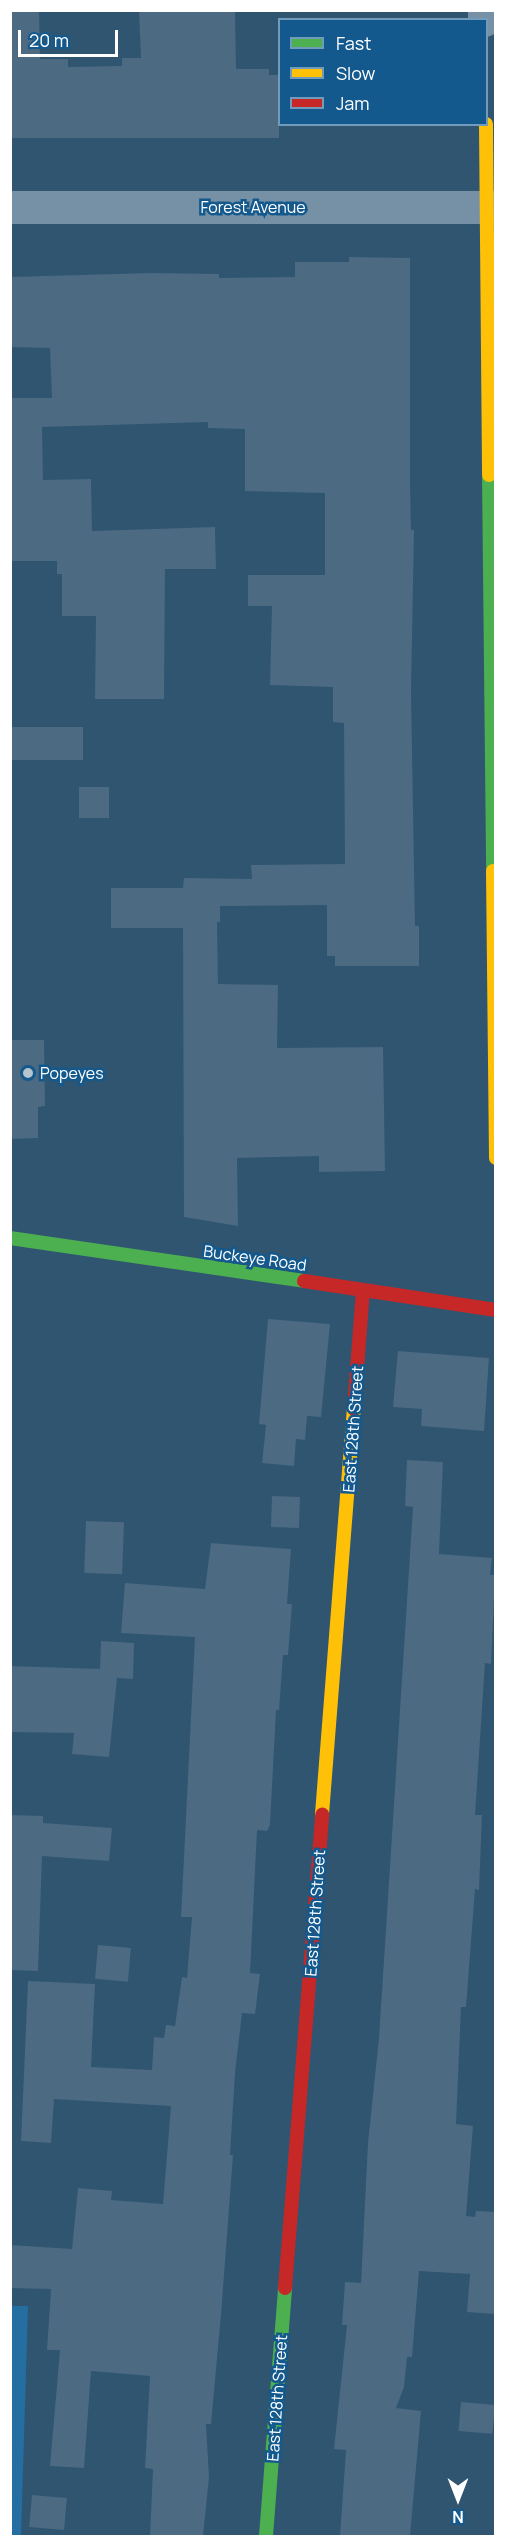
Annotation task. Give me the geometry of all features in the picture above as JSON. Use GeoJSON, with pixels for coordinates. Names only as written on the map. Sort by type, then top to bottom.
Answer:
{"type":"FeatureCollection","features":[{"type":"Feature","properties":{"kind":"street"},"geometry":{"type":"LineString","coordinates":[[486,126],[491,207],[495,1158]]}},
{"type":"Feature","properties":{"kind":"street","name":"Forest Avenue"},"geometry":{"type":"LineString","coordinates":[[10,207],[491,207]]}},
{"type":"Feature","properties":{"kind":"street","name":"Buckeye Road"},"geometry":{"type":"LineString","coordinates":[[10,1238],[495,1310]]}},
{"type":"Feature","properties":{"kind":"street","name":"East 128th Street"},"geometry":{"type":"LineString","coordinates":[[266,2536],[363,1290]]}},
{"type":"Feature","properties":{"kind":"shaded area"},"geometry":{"type":"Polygon","coordinates":[[[11,2306],[28,2306],[21,2536],[10,2536],[11,2306]]]}},
{"type":"Feature","properties":{"kind":"building"},"geometry":{"type":"Polygon","coordinates":[[[10,10],[39,10],[40,59],[68,59],[68,67],[122,66],[122,58],[141,58],[139,10],[235,10],[236,69],[269,69],[269,75],[278,75],[279,138],[10,138],[10,10]]]}},
{"type":"Feature","properties":{"kind":"building"},"geometry":{"type":"Polygon","coordinates":[[[349,257],[410,258],[410,481],[411,530],[414,530],[411,691],[415,926],[419,926],[419,966],[335,966],[335,956],[327,956],[327,905],[220,906],[220,922],[217,922],[218,984],[278,985],[277,1048],[383,1047],[385,1171],[319,1172],[319,1156],[237,1158],[238,1226],[184,1217],[183,928],[111,928],[111,888],[183,888],[184,878],[252,879],[251,865],[345,864],[344,723],[333,722],[333,687],[270,685],[272,606],[248,606],[248,575],[325,575],[325,493],[245,491],[245,429],[208,428],[208,422],[42,427],[43,480],[91,479],[92,531],[215,527],[216,569],[165,569],[164,699],[95,699],[96,616],[62,616],[62,574],[57,574],[57,561],[10,561],[10,398],[52,398],[50,348],[10,347],[10,277],[152,273],[219,274],[219,278],[295,277],[295,262],[349,262],[349,257]]]}},
{"type":"Feature","properties":{"kind":"building"},"geometry":{"type":"Polygon","coordinates":[[[10,727],[83,727],[83,760],[10,760],[10,727]]]}},
{"type":"Feature","properties":{"kind":"building"},"geometry":{"type":"Polygon","coordinates":[[[79,787],[109,787],[109,818],[79,818],[79,787]]]}},
{"type":"Feature","properties":{"kind":"building","name":"Popeyes"},"geometry":{"type":"Polygon","coordinates":[[[10,1040],[44,1040],[45,1106],[38,1107],[38,1138],[10,1139],[10,1040]]]}},
{"type":"Feature","properties":{"kind":"building"},"geometry":{"type":"Polygon","coordinates":[[[268,1319],[330,1324],[321,1417],[307,1416],[305,1440],[296,1439],[294,1466],[262,1463],[266,1425],[259,1424],[268,1319]]]}},
{"type":"Feature","properties":{"kind":"building"},"geometry":{"type":"Polygon","coordinates":[[[398,1351],[489,1358],[484,1431],[421,1426],[422,1409],[393,1407],[398,1351]]]}},
{"type":"Feature","properties":{"kind":"building"},"geometry":{"type":"Polygon","coordinates":[[[407,1460],[443,1462],[439,1554],[492,1558],[490,1575],[495,1575],[491,1664],[485,1663],[475,1815],[482,1815],[479,1890],[475,1889],[466,2007],[461,2007],[456,2124],[473,2126],[466,2216],[475,2217],[476,2211],[495,2212],[495,2314],[467,2312],[470,2274],[419,2271],[412,2357],[407,2357],[404,2387],[396,2408],[421,2411],[410,2536],[340,2536],[346,2450],[334,2449],[347,2325],[342,2325],[345,2282],[361,2283],[368,2143],[379,2038],[413,1507],[405,1506],[407,1460]]]}},
{"type":"Feature","properties":{"kind":"building"},"geometry":{"type":"Polygon","coordinates":[[[272,1496],[300,1497],[299,1528],[271,1527],[272,1496]]]}},
{"type":"Feature","properties":{"kind":"building"},"geometry":{"type":"Polygon","coordinates":[[[86,1521],[124,1522],[122,1574],[84,1573],[86,1521]]]}},
{"type":"Feature","properties":{"kind":"building"},"geometry":{"type":"Polygon","coordinates":[[[211,1543],[291,1549],[287,1604],[292,1604],[288,1655],[283,1655],[279,1710],[276,1710],[270,1825],[267,1831],[257,1830],[250,1973],[260,1974],[255,2014],[242,2013],[235,2073],[230,2155],[233,2155],[221,2315],[211,2424],[206,2424],[209,2477],[203,2536],[150,2536],[153,2469],[145,2468],[150,2376],[91,2371],[84,2468],[50,2466],[60,2350],[47,2350],[51,2289],[10,2288],[10,2245],[72,2249],[78,2188],[112,2191],[111,2200],[163,2204],[171,2106],[54,2099],[51,2143],[21,2141],[28,1981],[95,1984],[91,2067],[152,2070],[154,2037],[164,2038],[166,2025],[175,2026],[182,1977],[187,1978],[192,1917],[181,1917],[195,1637],[121,1633],[125,1583],[205,1589],[211,1543]]]}},
{"type":"Feature","properties":{"kind":"building"},"geometry":{"type":"Polygon","coordinates":[[[101,1641],[134,1643],[133,1679],[117,1678],[109,1757],[72,1754],[74,1733],[10,1732],[10,1666],[100,1669],[101,1641]]]}},
{"type":"Feature","properties":{"kind":"building"},"geometry":{"type":"Polygon","coordinates":[[[10,1815],[43,1816],[43,1823],[112,1828],[109,1861],[42,1856],[38,1971],[10,1970],[10,1815]]]}},
{"type":"Feature","properties":{"kind":"building"},"geometry":{"type":"Polygon","coordinates":[[[98,1945],[131,1948],[128,1982],[95,1979],[98,1945]]]}},
{"type":"Feature","properties":{"kind":"building"},"geometry":{"type":"Polygon","coordinates":[[[461,2402],[495,2405],[492,2434],[458,2431],[461,2402]]]}},
{"type":"Feature","properties":{"kind":"building"},"geometry":{"type":"Polygon","coordinates":[[[32,2495],[67,2498],[64,2530],[29,2527],[32,2495]]]}},
{"type":"Feature","properties":{"kind":"traffic: fast"},"geometry":{"type":"LineString","coordinates":[[489,475],[493,871]]}},
{"type":"Feature","properties":{"kind":"traffic: fast"},"geometry":{"type":"LineString","coordinates":[[10,1238],[304,1281]]}},
{"type":"Feature","properties":{"kind":"traffic: fast"},"geometry":{"type":"LineString","coordinates":[[266,2536],[285,2288]]}},
{"type":"Feature","properties":{"kind":"traffic: slow"},"geometry":{"type":"LineString","coordinates":[[486,126],[489,475]]}},
{"type":"Feature","properties":{"kind":"traffic: slow"},"geometry":{"type":"LineString","coordinates":[[493,871],[496,1158]]}},
{"type":"Feature","properties":{"kind":"traffic: slow"},"geometry":{"type":"LineString","coordinates":[[322,1814],[354,1409]]}},
{"type":"Feature","properties":{"kind":"traffic: jam"},"geometry":{"type":"LineString","coordinates":[[304,1281],[496,1310]]}},
{"type":"Feature","properties":{"kind":"traffic: jam"},"geometry":{"type":"LineString","coordinates":[[354,1409],[363,1290]]}},
{"type":"Feature","properties":{"kind":"traffic: jam"},"geometry":{"type":"LineString","coordinates":[[285,2288],[322,1814]]}},
{"type":"Feature","properties":{"kind":"place","name":"Popeyes"},"geometry":{"type":"Point","coordinates":[28,1073]}}]}
